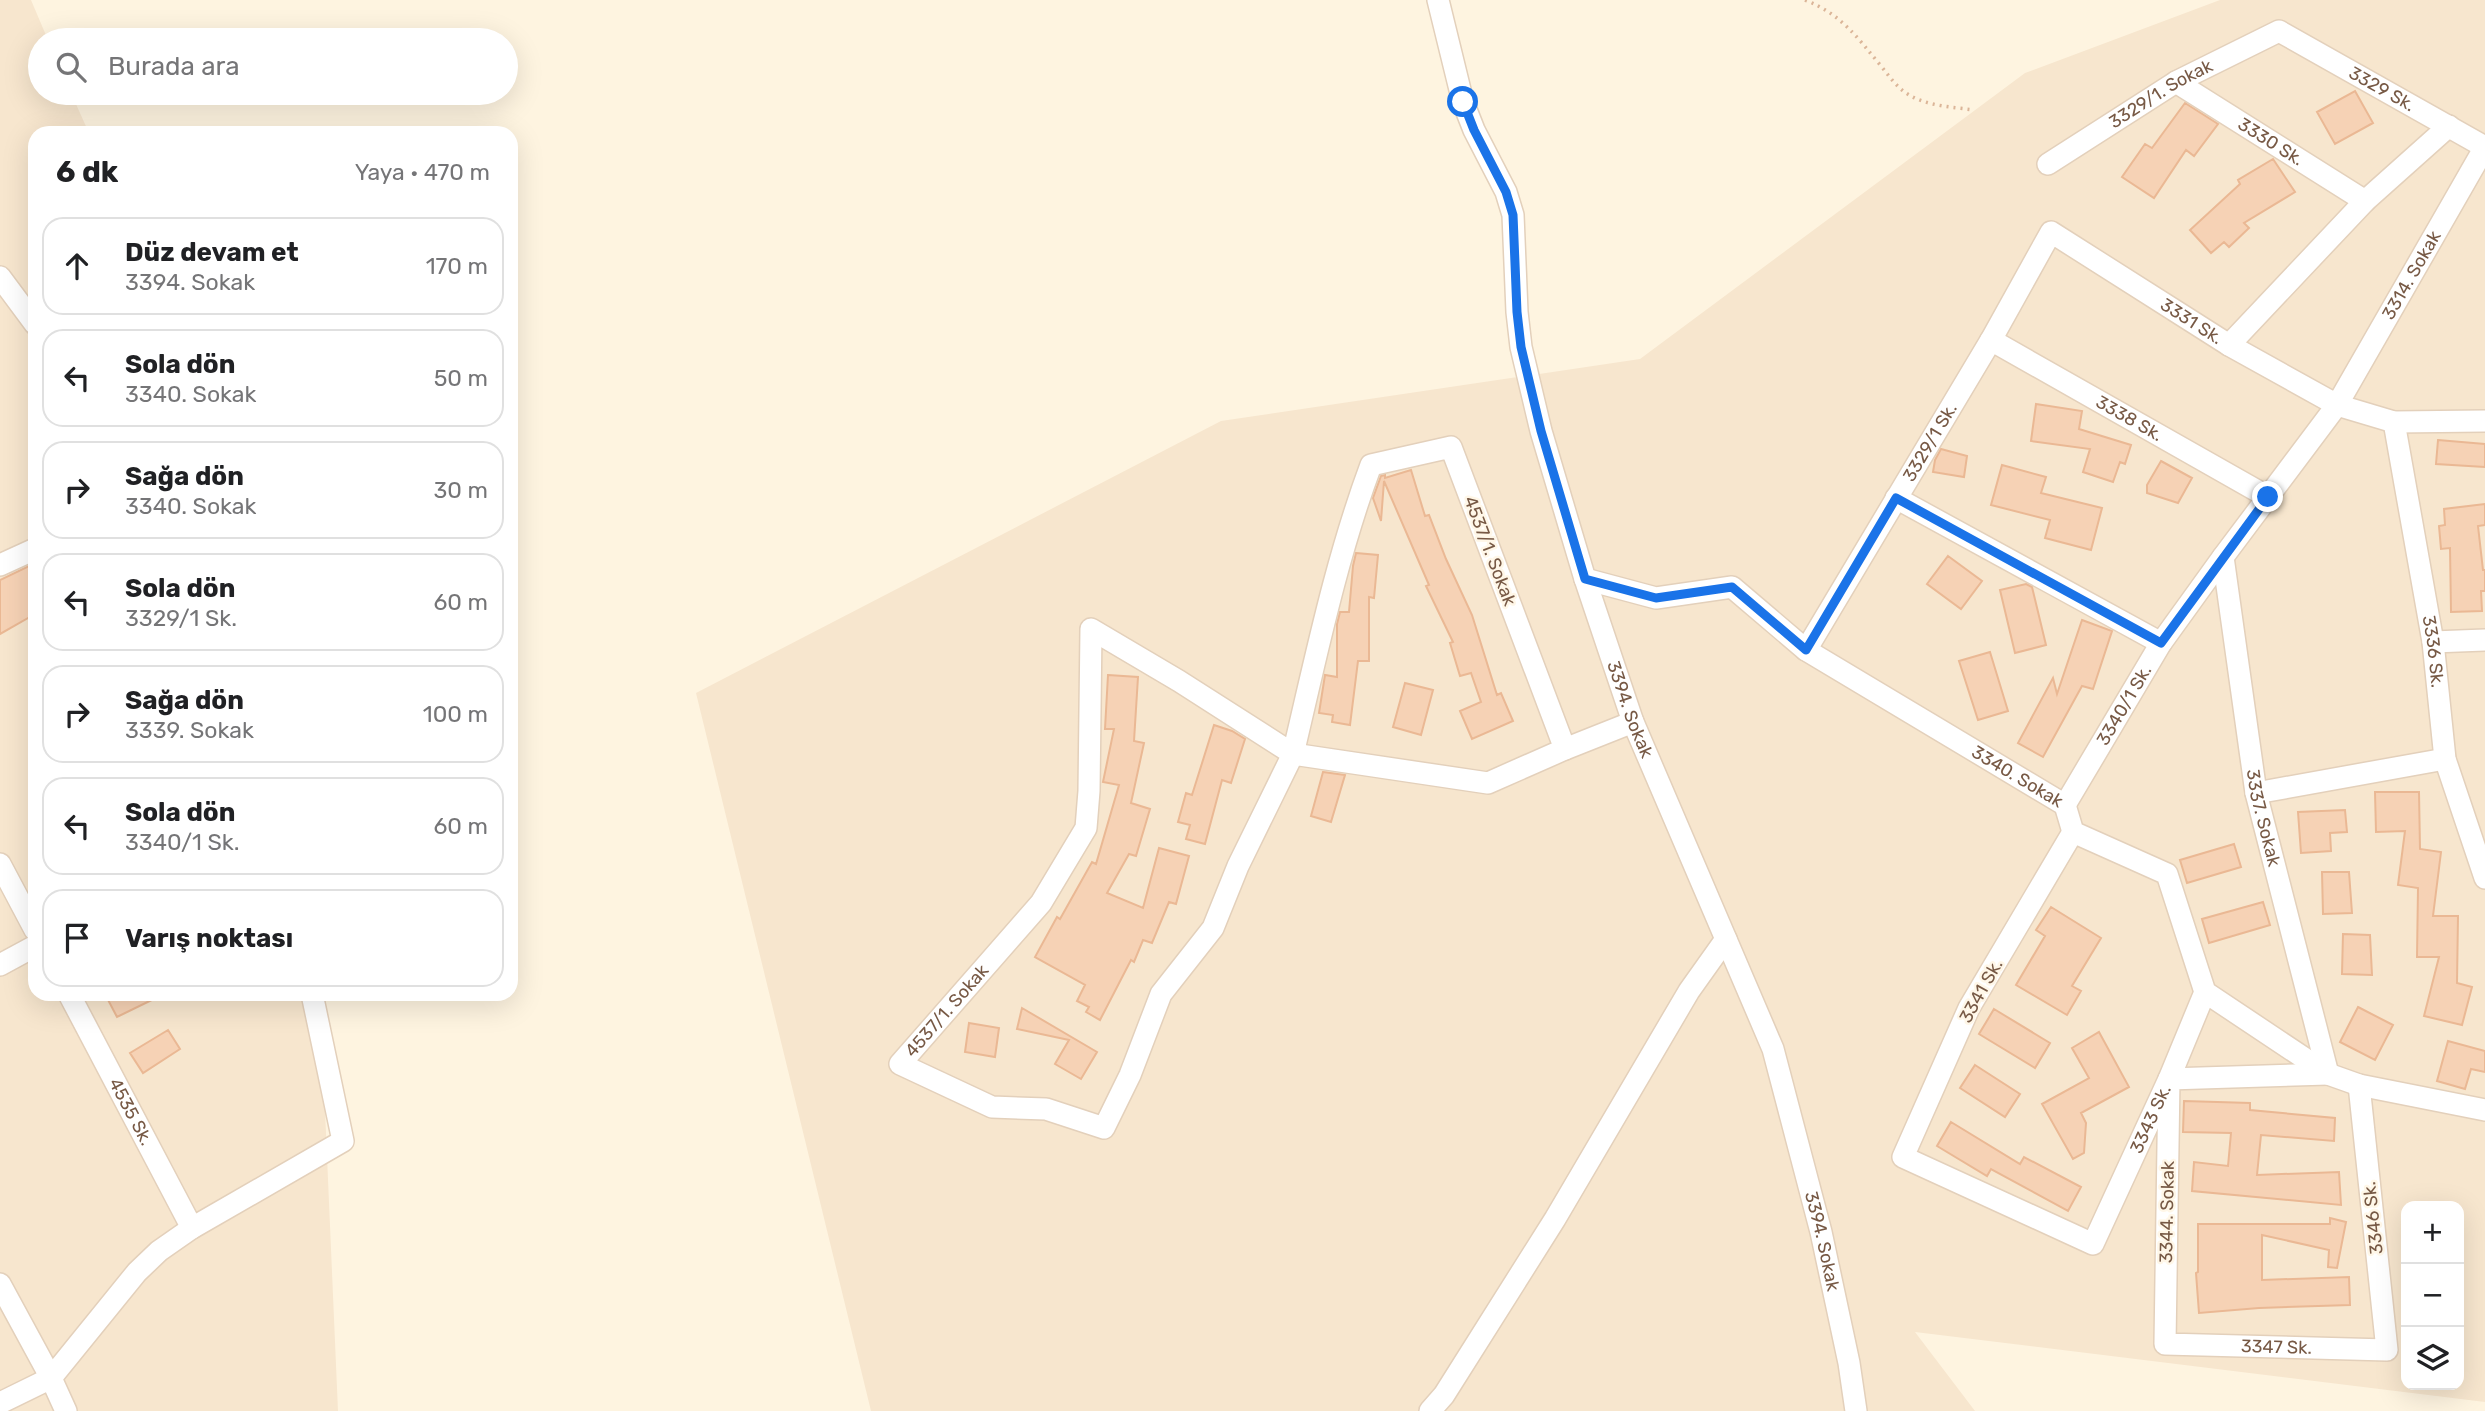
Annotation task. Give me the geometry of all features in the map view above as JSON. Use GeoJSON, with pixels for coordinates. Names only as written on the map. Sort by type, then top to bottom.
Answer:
{"type":"FeatureCollection","features":[{"type":"Feature","properties":{"kind":"street","name":"3394. Sokak"},"geometry":{"type":"LineString","coordinates":[[1438,0],[1463,102],[1474,130],[1506,192],[1513,215],[1517,312],[1523,358],[1541,431],[1585,579],[1633,722],[1773,1049],[1821,1232],[1849,1363],[1856,1411]]}},
{"type":"Feature","properties":{"kind":"street","name":"3329/1. Sokak"},"geometry":{"type":"LineString","coordinates":[[2048,164],[2176,82],[2279,31]]}},
{"type":"Feature","properties":{"kind":"street","name":"3329 Sk."},"geometry":{"type":"LineString","coordinates":[[2279,31],[2485,147]]}},
{"type":"Feature","properties":{"kind":"street","name":"3330 Sk."},"geometry":{"type":"LineString","coordinates":[[2176,82],[2365,201]]}},
{"type":"Feature","properties":{"kind":"street"},"geometry":{"type":"LineString","coordinates":[[2229,345],[2365,201],[2449,126]]}},
{"type":"Feature","properties":{"kind":"street","name":"3314. Sokak"},"geometry":{"type":"LineString","coordinates":[[2337,405],[2485,147]]}},
{"type":"Feature","properties":{"kind":"street","name":"3331 Sk."},"geometry":{"type":"LineString","coordinates":[[2051,232],[2229,345],[2337,405],[2394,422],[2485,421]]}},
{"type":"Feature","properties":{"kind":"street","name":"3329/1 Sk."},"geometry":{"type":"LineString","coordinates":[[1806,650],[1991,340],[2051,232]]}},
{"type":"Feature","properties":{"kind":"street"},"geometry":{"type":"LineString","coordinates":[[0,277],[28,315]]}},
{"type":"Feature","properties":{"kind":"street","name":"3338 Sk."},"geometry":{"type":"LineString","coordinates":[[1991,340],[2268,497]]}},
{"type":"Feature","properties":{"kind":"street","name":"3340/1 Sk."},"geometry":{"type":"LineString","coordinates":[[2065,805],[2161,643],[2337,405]]}},
{"type":"Feature","properties":{"kind":"street","name":"3336 Sk."},"geometry":{"type":"LineString","coordinates":[[2394,422],[2433,642],[2445,759],[2485,878]]}},
{"type":"Feature","properties":{"kind":"street","name":"4537/1. Sokak"},"geometry":{"type":"LineString","coordinates":[[1293,754],[1238,866],[1213,928],[1161,994],[1130,1075],[1104,1128],[1046,1109],[992,1107],[900,1064],[1041,903],[1086,828],[1091,629],[1293,754],[1488,783],[1565,748],[1451,447],[1371,465],[1345,541],[1293,754]]}},
{"type":"Feature","properties":{"kind":"street"},"geometry":{"type":"LineString","coordinates":[[1896,498],[2161,643]]}},
{"type":"Feature","properties":{"kind":"street"},"geometry":{"type":"LineString","coordinates":[[0,565],[28,552]]}},
{"type":"Feature","properties":{"kind":"street","name":"3337. Sokak"},"geometry":{"type":"LineString","coordinates":[[2223,557],[2256,793],[2328,1074]]}},
{"type":"Feature","properties":{"kind":"street","name":"3340. Sokak"},"geometry":{"type":"LineString","coordinates":[[1585,579],[1656,598],[1732,587],[1806,650],[2065,805],[2073,832]]}},
{"type":"Feature","properties":{"kind":"street"},"geometry":{"type":"LineString","coordinates":[[2433,642],[2485,640]]}},
{"type":"Feature","properties":{"kind":"street"},"geometry":{"type":"LineString","coordinates":[[1565,748],[1633,722]]}},
{"type":"Feature","properties":{"kind":"street"},"geometry":{"type":"LineString","coordinates":[[2256,793],[2445,759]]}},
{"type":"Feature","properties":{"kind":"street"},"geometry":{"type":"LineString","coordinates":[[2073,832],[2167,874],[2205,992],[2328,1074],[2360,1084],[2485,1110]]}},
{"type":"Feature","properties":{"kind":"street","name":"3341 Sk."},"geometry":{"type":"LineString","coordinates":[[2073,832],[1969,1008],[1903,1157],[2093,1244]]}},
{"type":"Feature","properties":{"kind":"street"},"geometry":{"type":"LineString","coordinates":[[0,864],[28,917]]}},
{"type":"Feature","properties":{"kind":"street"},"geometry":{"type":"LineString","coordinates":[[1430,1411],[1444,1395],[1555,1219],[1689,991],[1726,939]]}},
{"type":"Feature","properties":{"kind":"street"},"geometry":{"type":"LineString","coordinates":[[0,965],[28,950]]}},
{"type":"Feature","properties":{"kind":"street","name":"3343 Sk."},"geometry":{"type":"LineString","coordinates":[[2093,1244],[2169,1079],[2205,992]]}},
{"type":"Feature","properties":{"kind":"street","name":"4535 Sk."},"geometry":{"type":"LineString","coordinates":[[72,1001],[192,1228]]}},
{"type":"Feature","properties":{"kind":"street"},"geometry":{"type":"LineString","coordinates":[[0,1403],[51,1378],[136,1272],[159,1251],[192,1228],[343,1142],[313,1001]]}},
{"type":"Feature","properties":{"kind":"street"},"geometry":{"type":"LineString","coordinates":[[2169,1079],[2328,1074]]}},
{"type":"Feature","properties":{"kind":"street","name":"3344. Sokak"},"geometry":{"type":"LineString","coordinates":[[2165,1344],[2169,1079]]}},
{"type":"Feature","properties":{"kind":"street","name":"3346 Sk."},"geometry":{"type":"LineString","coordinates":[[2360,1084],[2387,1350]]}},
{"type":"Feature","properties":{"kind":"street"},"geometry":{"type":"LineString","coordinates":[[0,1284],[66,1411]]}},
{"type":"Feature","properties":{"kind":"street","name":"3347 Sk."},"geometry":{"type":"LineString","coordinates":[[2165,1344],[2387,1350]]}},
{"type":"Feature","properties":{"kind":"path"},"geometry":{"type":"LineString","coordinates":[[1805,0],[1833,14],[1850,27],[1897,87],[1908,95],[1930,103],[1974,110]]}},
{"type":"Feature","properties":{"kind":"shaded area"},"geometry":{"type":"Polygon","coordinates":[[[0,0],[31,0],[43,28],[28,28],[28,105],[76,105],[86,126],[28,126],[28,1001],[320,1001],[338,1411],[0,1411],[0,0]]]}},
{"type":"Feature","properties":{"kind":"shaded area"},"geometry":{"type":"Polygon","coordinates":[[[2220,0],[2485,0],[2485,1402],[1915,1332],[1975,1411],[871,1411],[696,693],[1221,421],[1640,359],[2025,73],[2220,0]]]}},
{"type":"Feature","properties":{"kind":"building"},"geometry":{"type":"Polygon","coordinates":[[[2355,91],[2373,123],[2335,144],[2317,112],[2355,91]]]}},
{"type":"Feature","properties":{"kind":"building"},"geometry":{"type":"Polygon","coordinates":[[[2185,103],[2218,124],[2194,156],[2186,150],[2154,198],[2122,177],[2145,144],[2152,148],[2185,103]]]}},
{"type":"Feature","properties":{"kind":"building"},"geometry":{"type":"Polygon","coordinates":[[[2273,159],[2295,192],[2244,223],[2249,228],[2229,247],[2224,242],[2211,253],[2190,230],[2240,184],[2238,180],[2273,159]]]}},
{"type":"Feature","properties":{"kind":"building"},"geometry":{"type":"Polygon","coordinates":[[[2036,404],[2082,411],[2079,429],[2131,445],[2125,464],[2120,462],[2113,482],[2083,472],[2090,449],[2031,441],[2036,404]]]}},
{"type":"Feature","properties":{"kind":"building"},"geometry":{"type":"Polygon","coordinates":[[[2438,440],[2485,444],[2485,467],[2436,464],[2438,440]]]}},
{"type":"Feature","properties":{"kind":"building"},"geometry":{"type":"Polygon","coordinates":[[[1941,449],[1967,456],[1964,477],[1933,472],[1941,449]]]}},
{"type":"Feature","properties":{"kind":"building"},"geometry":{"type":"Polygon","coordinates":[[[2161,461],[2192,478],[2178,503],[2147,493],[2147,485],[2161,461]]]}},
{"type":"Feature","properties":{"kind":"building"},"geometry":{"type":"Polygon","coordinates":[[[2002,465],[2046,477],[2041,493],[2102,508],[2091,550],[2045,538],[2050,520],[1991,505],[2002,465]]]}},
{"type":"Feature","properties":{"kind":"building"},"geometry":{"type":"Polygon","coordinates":[[[1411,470],[1425,516],[1429,515],[1472,615],[1497,695],[1501,693],[1513,721],[1472,739],[1460,711],[1481,702],[1471,673],[1460,676],[1450,643],[1453,642],[1426,586],[1429,585],[1384,481],[1381,521],[1373,498],[1381,476],[1385,475],[1385,478],[1411,470]]]}},
{"type":"Feature","properties":{"kind":"building"},"geometry":{"type":"Polygon","coordinates":[[[2485,504],[2485,525],[2478,526],[2485,570],[2485,591],[2481,591],[2482,611],[2451,612],[2450,548],[2441,549],[2439,526],[2445,525],[2444,509],[2485,504]]]}},
{"type":"Feature","properties":{"kind":"building"},"geometry":{"type":"Polygon","coordinates":[[[1356,553],[1378,555],[1374,598],[1369,597],[1369,661],[1358,661],[1350,725],[1332,722],[1333,715],[1319,713],[1325,675],[1337,677],[1337,624],[1340,612],[1349,612],[1356,553]]]}},
{"type":"Feature","properties":{"kind":"building"},"geometry":{"type":"Polygon","coordinates":[[[1948,556],[1982,581],[1961,609],[1927,584],[1948,556]]]}},
{"type":"Feature","properties":{"kind":"building"},"geometry":{"type":"Polygon","coordinates":[[[28,566],[28,618],[0,634],[0,580],[28,566]]]}},
{"type":"Feature","properties":{"kind":"building"},"geometry":{"type":"Polygon","coordinates":[[[2026,584],[2032,587],[2046,645],[2015,653],[2000,590],[2026,584]]]}},
{"type":"Feature","properties":{"kind":"building"},"geometry":{"type":"Polygon","coordinates":[[[2082,620],[2112,631],[2093,689],[2082,686],[2043,757],[2018,743],[2053,678],[2057,694],[2082,620]]]}},
{"type":"Feature","properties":{"kind":"building"},"geometry":{"type":"Polygon","coordinates":[[[1990,652],[2008,711],[1978,720],[1959,661],[1990,652]]]}},
{"type":"Feature","properties":{"kind":"building"},"geometry":{"type":"Polygon","coordinates":[[[1108,675],[1138,677],[1134,741],[1144,743],[1131,803],[1150,809],[1136,856],[1129,854],[1107,893],[1143,908],[1159,848],[1189,856],[1176,904],[1169,902],[1152,943],[1143,940],[1134,962],[1131,960],[1100,1020],[1086,1012],[1089,1007],[1077,1001],[1085,985],[1035,957],[1092,862],[1096,864],[1119,785],[1103,782],[1114,729],[1105,729],[1108,675]]]}},
{"type":"Feature","properties":{"kind":"building"},"geometry":{"type":"Polygon","coordinates":[[[1405,683],[1433,690],[1421,735],[1393,727],[1405,683]]]}},
{"type":"Feature","properties":{"kind":"building"},"geometry":{"type":"Polygon","coordinates":[[[1214,725],[1245,739],[1231,783],[1222,780],[1205,844],[1186,839],[1190,825],[1178,822],[1186,793],[1192,795],[1214,725]]]}},
{"type":"Feature","properties":{"kind":"building"},"geometry":{"type":"Polygon","coordinates":[[[1323,772],[1345,775],[1331,822],[1311,816],[1323,772]]]}},
{"type":"Feature","properties":{"kind":"building"},"geometry":{"type":"Polygon","coordinates":[[[2375,792],[2419,792],[2420,849],[2441,852],[2433,916],[2458,916],[2457,983],[2472,987],[2462,1025],[2424,1016],[2439,957],[2417,957],[2418,888],[2398,885],[2405,831],[2376,832],[2375,792]]]}},
{"type":"Feature","properties":{"kind":"building"},"geometry":{"type":"Polygon","coordinates":[[[2345,810],[2347,832],[2330,833],[2331,851],[2301,853],[2298,812],[2345,810]]]}},
{"type":"Feature","properties":{"kind":"building"},"geometry":{"type":"Polygon","coordinates":[[[2234,844],[2241,867],[2187,883],[2180,860],[2234,844]]]}},
{"type":"Feature","properties":{"kind":"building"},"geometry":{"type":"Polygon","coordinates":[[[2322,872],[2349,872],[2352,913],[2323,914],[2322,872]]]}},
{"type":"Feature","properties":{"kind":"building"},"geometry":{"type":"Polygon","coordinates":[[[2263,902],[2270,925],[2209,943],[2202,919],[2263,902]]]}},
{"type":"Feature","properties":{"kind":"building"},"geometry":{"type":"Polygon","coordinates":[[[2051,907],[2101,938],[2072,986],[2081,991],[2067,1015],[2016,985],[2045,936],[2036,930],[2051,907]]]}},
{"type":"Feature","properties":{"kind":"building"},"geometry":{"type":"Polygon","coordinates":[[[2343,934],[2370,935],[2372,975],[2342,974],[2343,934]]]}},
{"type":"Feature","properties":{"kind":"building"},"geometry":{"type":"Polygon","coordinates":[[[109,1001],[150,1001],[117,1017],[109,1001]]]}},
{"type":"Feature","properties":{"kind":"building"},"geometry":{"type":"Polygon","coordinates":[[[2358,1007],[2393,1025],[2375,1060],[2340,1042],[2358,1007]]]}},
{"type":"Feature","properties":{"kind":"building"},"geometry":{"type":"Polygon","coordinates":[[[1022,1008],[1097,1052],[1081,1079],[1055,1064],[1069,1040],[1017,1029],[1022,1008]]]}},
{"type":"Feature","properties":{"kind":"building"},"geometry":{"type":"Polygon","coordinates":[[[1994,1009],[2050,1043],[2035,1068],[1979,1034],[1994,1009]]]}},
{"type":"Feature","properties":{"kind":"building"},"geometry":{"type":"Polygon","coordinates":[[[969,1023],[999,1028],[995,1057],[965,1052],[969,1023]]]}},
{"type":"Feature","properties":{"kind":"building"},"geometry":{"type":"Polygon","coordinates":[[[168,1030],[180,1049],[143,1073],[130,1053],[168,1030]]]}},
{"type":"Feature","properties":{"kind":"building"},"geometry":{"type":"Polygon","coordinates":[[[2099,1032],[2129,1087],[2081,1113],[2086,1123],[2084,1153],[2073,1159],[2042,1104],[2089,1078],[2072,1048],[2099,1032]]]}},
{"type":"Feature","properties":{"kind":"building"},"geometry":{"type":"Polygon","coordinates":[[[2448,1041],[2485,1051],[2485,1072],[2471,1069],[2465,1089],[2437,1081],[2448,1041]]]}},
{"type":"Feature","properties":{"kind":"building"},"geometry":{"type":"Polygon","coordinates":[[[1975,1065],[2020,1094],[2005,1117],[1960,1088],[1975,1065]]]}},
{"type":"Feature","properties":{"kind":"building"},"geometry":{"type":"Polygon","coordinates":[[[2184,1101],[2250,1103],[2250,1110],[2335,1118],[2334,1141],[2261,1135],[2257,1175],[2339,1172],[2341,1205],[2192,1191],[2194,1162],[2228,1166],[2231,1133],[2183,1132],[2184,1101]]]}},
{"type":"Feature","properties":{"kind":"building"},"geometry":{"type":"Polygon","coordinates":[[[1951,1122],[2020,1164],[2024,1157],[2081,1187],[2068,1211],[1991,1169],[1987,1176],[1937,1146],[1951,1122]]]}},
{"type":"Feature","properties":{"kind":"building"},"geometry":{"type":"Polygon","coordinates":[[[2330,1218],[2346,1222],[2337,1268],[2328,1267],[2329,1250],[2262,1235],[2262,1280],[2349,1277],[2350,1305],[2199,1313],[2196,1273],[2198,1224],[2330,1224],[2330,1218]]]}},
{"type":"Feature","properties":{"kind":"route"},"geometry":{"type":"LineString","coordinates":[[1463,102],[1474,130],[1506,192],[1513,215],[1521,347],[1530,392],[1585,579],[1656,598],[1732,587],[1806,650],[1896,498],[2161,643],[2268,497]]}}]}
